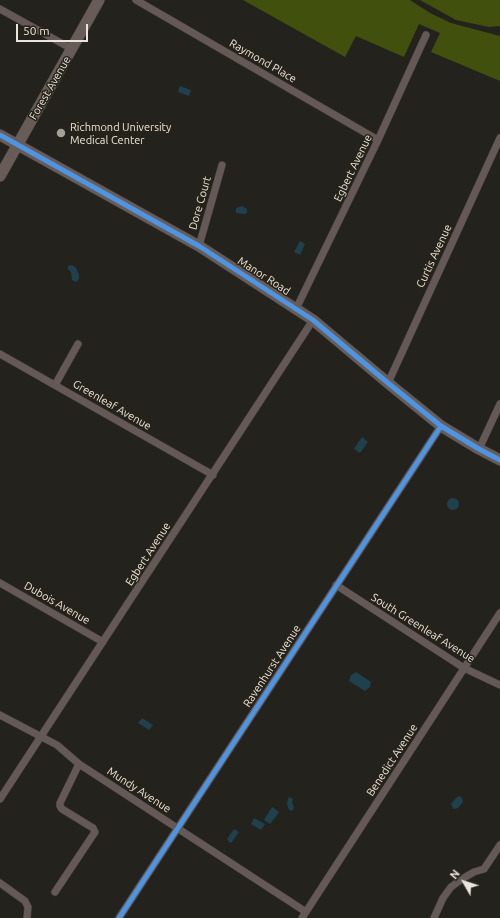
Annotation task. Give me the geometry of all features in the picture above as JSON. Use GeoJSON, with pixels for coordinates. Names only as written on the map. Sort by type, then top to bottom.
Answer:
{"type":"FeatureCollection","features":[{"type":"Feature","properties":{"kind":"street","name":"Forest Avenue"},"geometry":{"type":"LineString","coordinates":[[0,176],[99,0]]}},
{"type":"Feature","properties":{"kind":"street","name":"Raymond Place"},"geometry":{"type":"LineString","coordinates":[[136,0],[378,140]]}},
{"type":"Feature","properties":{"kind":"street"},"geometry":{"type":"LineString","coordinates":[[0,9],[72,49]]}},
{"type":"Feature","properties":{"kind":"street","name":"Egbert Avenue"},"geometry":{"type":"LineString","coordinates":[[296,309],[378,140],[426,35]]}},
{"type":"Feature","properties":{"kind":"street","name":"Manor Road"},"geometry":{"type":"LineString","coordinates":[[0,135],[200,246],[313,320],[441,426],[500,460]]}},
{"type":"Feature","properties":{"kind":"street","name":"Curtis Avenue"},"geometry":{"type":"LineString","coordinates":[[388,383],[500,138]]}},
{"type":"Feature","properties":{"kind":"street","name":"Dore Court"},"geometry":{"type":"LineString","coordinates":[[200,246],[222,165]]}},
{"type":"Feature","properties":{"kind":"street","name":"Egbert Avenue"},"geometry":{"type":"LineString","coordinates":[[0,800],[313,320]]}},
{"type":"Feature","properties":{"kind":"street"},"geometry":{"type":"LineString","coordinates":[[55,385],[78,344]]}},
{"type":"Feature","properties":{"kind":"street","name":"Greenleaf Avenue"},"geometry":{"type":"LineString","coordinates":[[0,354],[213,475]]}},
{"type":"Feature","properties":{"kind":"street"},"geometry":{"type":"LineString","coordinates":[[479,449],[500,404]]}},
{"type":"Feature","properties":{"kind":"street","name":"Ravenhurst Avenue"},"geometry":{"type":"LineString","coordinates":[[120,918],[441,426]]}},
{"type":"Feature","properties":{"kind":"street","name":"Dubois Avenue"},"geometry":{"type":"LineString","coordinates":[[0,583],[103,642]]}},
{"type":"Feature","properties":{"kind":"street","name":"South Greenleaf Avenue"},"geometry":{"type":"LineString","coordinates":[[336,585],[464,668],[500,685]]}},
{"type":"Feature","properties":{"kind":"street","name":"Benedict Avenue"},"geometry":{"type":"LineString","coordinates":[[304,915],[500,613]]}},
{"type":"Feature","properties":{"kind":"street","name":"Mundy Avenue"},"geometry":{"type":"LineString","coordinates":[[0,715],[58,745],[80,764],[178,828],[304,915]]}},
{"type":"Feature","properties":{"kind":"street"},"geometry":{"type":"LineString","coordinates":[[55,892],[95,832],[93,828],[62,809],[60,806],[60,803],[80,764]]}},
{"type":"Feature","properties":{"kind":"street"},"geometry":{"type":"LineString","coordinates":[[434,918],[443,898],[451,887],[474,872],[484,869],[500,845]]}},
{"type":"Feature","properties":{"kind":"street"},"geometry":{"type":"LineString","coordinates":[[0,883],[25,901],[28,908],[27,918]]}},
{"type":"Feature","properties":{"kind":"green space"},"geometry":{"type":"Polygon","coordinates":[[[243,0],[410,0],[430,13],[451,23],[500,36],[500,81],[431,52],[440,33],[419,24],[404,57],[356,36],[345,57],[243,0]]]}},
{"type":"Feature","properties":{"kind":"green space"},"geometry":{"type":"Polygon","coordinates":[[[420,0],[500,0],[500,26],[489,27],[456,20],[420,0]]]}},
{"type":"Feature","properties":{"kind":"water"},"geometry":{"type":"Polygon","coordinates":[[[180,86],[191,90],[189,96],[178,92],[180,86]]]}},
{"type":"Feature","properties":{"kind":"water"},"geometry":{"type":"Polygon","coordinates":[[[242,206],[247,209],[247,213],[236,213],[236,208],[242,206]]]}},
{"type":"Feature","properties":{"kind":"water"},"geometry":{"type":"Polygon","coordinates":[[[300,241],[305,244],[300,255],[294,252],[300,241]]]}},
{"type":"Feature","properties":{"kind":"water"},"geometry":{"type":"Polygon","coordinates":[[[72,265],[76,268],[79,275],[79,279],[76,282],[72,280],[71,272],[68,269],[68,266],[72,265]]]}},
{"type":"Feature","properties":{"kind":"water"},"geometry":{"type":"Polygon","coordinates":[[[362,437],[368,442],[360,453],[354,449],[362,437]]]}},
{"type":"Feature","properties":{"kind":"water"},"geometry":{"type":"Polygon","coordinates":[[[453,498],[457,500],[459,504],[457,508],[453,510],[449,508],[447,504],[449,500],[453,498]]]}},
{"type":"Feature","properties":{"kind":"water"},"geometry":{"type":"Polygon","coordinates":[[[356,672],[371,682],[370,687],[365,691],[349,681],[351,675],[356,672]]]}},
{"type":"Feature","properties":{"kind":"water"},"geometry":{"type":"Polygon","coordinates":[[[142,718],[153,725],[149,730],[138,723],[142,718]]]}},
{"type":"Feature","properties":{"kind":"water"},"geometry":{"type":"Polygon","coordinates":[[[459,796],[462,798],[463,802],[458,808],[453,809],[451,804],[459,796]]]}},
{"type":"Feature","properties":{"kind":"water"},"geometry":{"type":"Polygon","coordinates":[[[290,797],[293,799],[292,802],[294,808],[292,811],[289,810],[287,804],[288,798],[290,797]]]}},
{"type":"Feature","properties":{"kind":"water"},"geometry":{"type":"Polygon","coordinates":[[[272,807],[279,812],[270,824],[264,820],[272,807]]]}},
{"type":"Feature","properties":{"kind":"water"},"geometry":{"type":"Polygon","coordinates":[[[254,818],[265,824],[261,830],[251,824],[254,818]]]}},
{"type":"Feature","properties":{"kind":"water"},"geometry":{"type":"Polygon","coordinates":[[[234,829],[239,832],[230,843],[227,839],[234,829]]]}},
{"type":"Feature","properties":{"kind":"cycle path"},"geometry":{"type":"LineString","coordinates":[[0,135],[199,246],[313,320],[441,426],[500,460]]}},
{"type":"Feature","properties":{"kind":"cycle path"},"geometry":{"type":"LineString","coordinates":[[119,918],[441,426]]}},
{"type":"Feature","properties":{"kind":"place","name":"Richmond University Medical Center"},"geometry":{"type":"Point","coordinates":[61,133]}}]}
